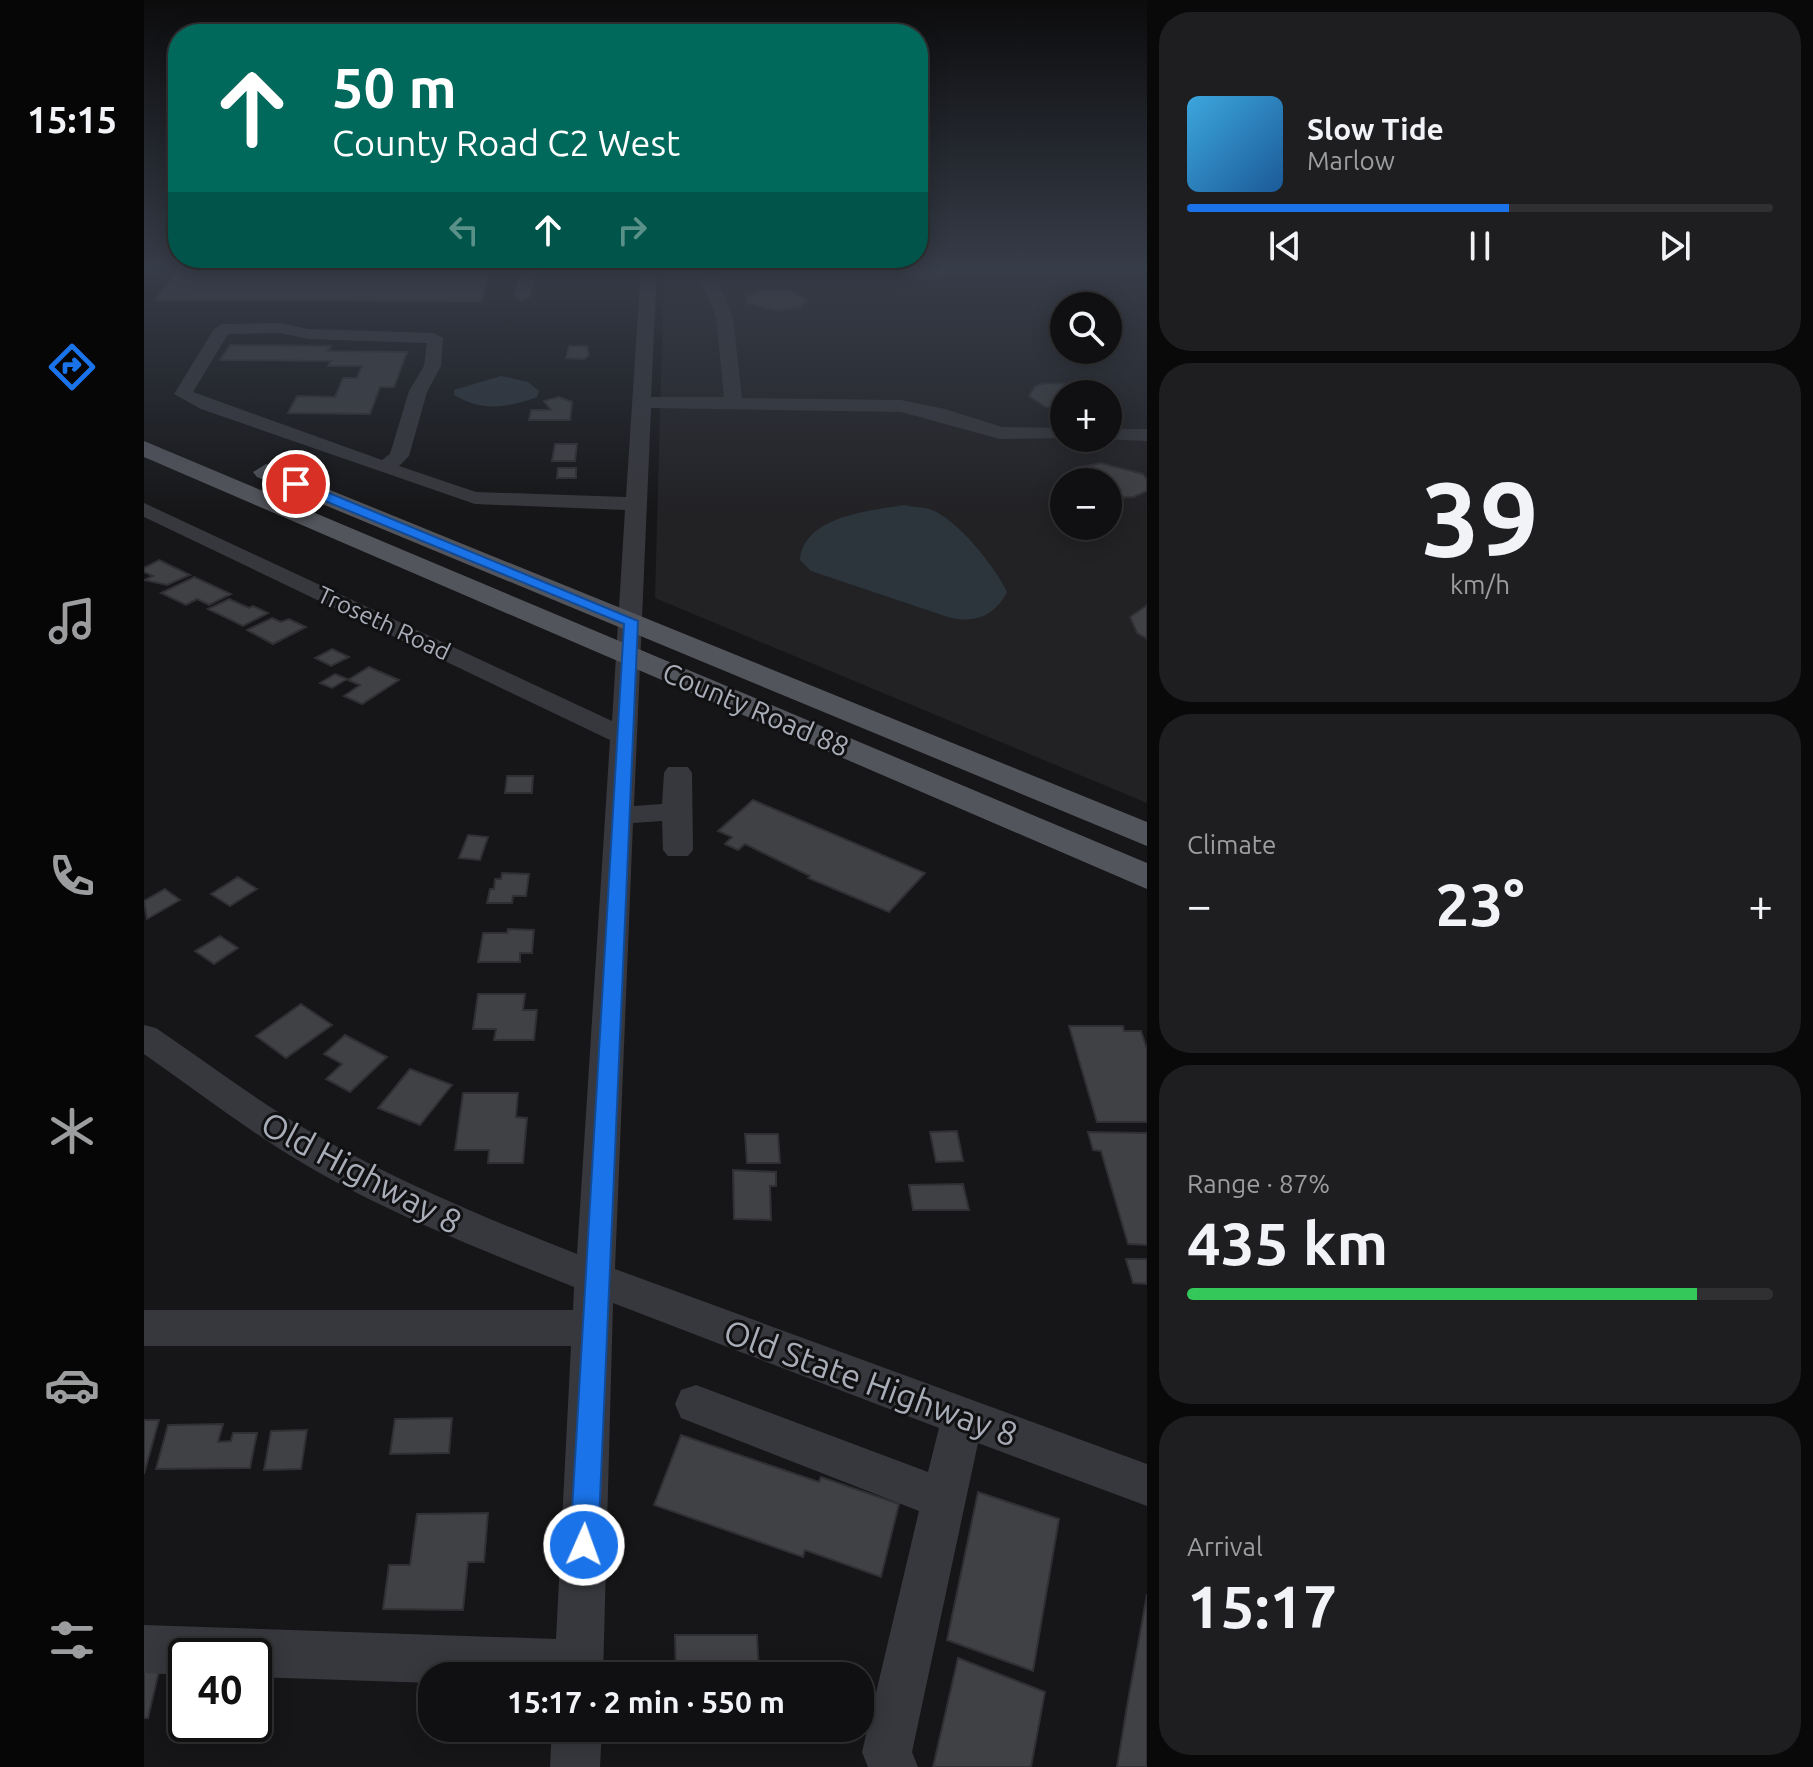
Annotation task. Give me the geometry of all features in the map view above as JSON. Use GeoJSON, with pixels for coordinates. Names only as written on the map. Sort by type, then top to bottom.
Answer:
{"type":"FeatureCollection","features":[{"type":"Feature","properties":{"kind":"main road","name":"County Road 88"},"geometry":{"type":"LineString","coordinates":[[144,421],[1147,835]]}},
{"type":"Feature","properties":{"kind":"main road","name":"County Road 88"},"geometry":{"type":"LineString","coordinates":[[144,448],[1147,877]]}},
{"type":"Feature","properties":{"kind":"street"},"geometry":{"type":"LineString","coordinates":[[210,349],[183,394],[208,405],[487,500],[636,504]]}},
{"type":"Feature","properties":{"kind":"street"},"geometry":{"type":"LineString","coordinates":[[386,467],[399,456],[418,391],[425,384],[436,349]]}},
{"type":"Feature","properties":{"kind":"street"},"geometry":{"type":"LineString","coordinates":[[579,1662],[592,1328],[644,349]]}},
{"type":"Feature","properties":{"kind":"street"},"geometry":{"type":"LineString","coordinates":[[731,349],[733,403]]}},
{"type":"Feature","properties":{"kind":"street"},"geometry":{"type":"LineString","coordinates":[[640,402],[901,406],[930,410],[1000,433],[1050,434]]}},
{"type":"Feature","properties":{"kind":"street"},"geometry":{"type":"LineString","coordinates":[[1122,435],[1147,435]]}},
{"type":"Feature","properties":{"kind":"street","name":"Troseth Road"},"geometry":{"type":"LineString","coordinates":[[144,509],[625,737]]}},
{"type":"Feature","properties":{"kind":"street"},"geometry":{"type":"LineString","coordinates":[[678,773],[678,850]]}},
{"type":"Feature","properties":{"kind":"street"},"geometry":{"type":"LineString","coordinates":[[621,815],[676,812]]}},
{"type":"Feature","properties":{"kind":"street","name":"Old Highway 8"},"geometry":{"type":"LineString","coordinates":[[145,1040],[289,1137],[384,1189],[463,1226],[595,1279]]}},
{"type":"Feature","properties":{"kind":"street","name":"Old State Highway 8"},"geometry":{"type":"LineString","coordinates":[[595,1279],[1147,1485]]}},
{"type":"Feature","properties":{"kind":"street"},"geometry":{"type":"LineString","coordinates":[[144,1328],[592,1328]]}},
{"type":"Feature","properties":{"kind":"street"},"geometry":{"type":"LineString","coordinates":[[696,1404],[849,1460],[944,1499]]}},
{"type":"Feature","properties":{"kind":"street"},"geometry":{"type":"LineString","coordinates":[[893,1767],[887,1752],[963,1415]]}},
{"type":"Feature","properties":{"kind":"street"},"geometry":{"type":"LineString","coordinates":[[144,1649],[418,1662]]}},
{"type":"Feature","properties":{"kind":"street"},"geometry":{"type":"LineString","coordinates":[[575,1767],[576,1742]]}},
{"type":"Feature","properties":{"kind":"shaded area"},"geometry":{"type":"Polygon","coordinates":[[[662,349],[1050,349],[1050,364],[1122,364],[1122,349],[1147,349],[1147,803],[655,598],[662,349]]]}},
{"type":"Feature","properties":{"kind":"shaded area"},"geometry":{"type":"Polygon","coordinates":[[[501,376],[528,382],[539,391],[537,397],[515,404],[485,406],[454,395],[454,390],[501,376]]]}},
{"type":"Feature","properties":{"kind":"shaded area"},"geometry":{"type":"Polygon","coordinates":[[[904,505],[940,514],[963,532],[985,557],[1007,592],[991,612],[977,618],[951,618],[811,571],[800,560],[804,545],[825,525],[857,513],[904,505]]]}},
{"type":"Feature","properties":{"kind":"building"},"geometry":{"type":"Polygon","coordinates":[[[227,349],[407,352],[394,387],[380,387],[370,414],[288,413],[297,396],[335,397],[343,378],[357,378],[362,366],[328,366],[331,361],[220,360],[227,349]]]}},
{"type":"Feature","properties":{"kind":"building"},"geometry":{"type":"Polygon","coordinates":[[[568,349],[588,349],[589,355],[584,359],[566,358],[568,349]]]}},
{"type":"Feature","properties":{"kind":"building"},"geometry":{"type":"Polygon","coordinates":[[[1050,383],[1050,408],[1029,396],[1035,386],[1050,383]]]}},
{"type":"Feature","properties":{"kind":"building"},"geometry":{"type":"Polygon","coordinates":[[[559,397],[572,402],[570,420],[529,420],[531,410],[551,410],[544,401],[559,397]]]}},
{"type":"Feature","properties":{"kind":"building"},"geometry":{"type":"Polygon","coordinates":[[[555,444],[577,444],[575,461],[552,461],[555,444]]]}},
{"type":"Feature","properties":{"kind":"building"},"geometry":{"type":"Polygon","coordinates":[[[1101,463],[1120,468],[1075,468],[1101,463]]]}},
{"type":"Feature","properties":{"kind":"building"},"geometry":{"type":"Polygon","coordinates":[[[558,468],[576,468],[576,478],[557,478],[558,468]]]}},
{"type":"Feature","properties":{"kind":"building"},"geometry":{"type":"Polygon","coordinates":[[[1122,468],[1143,474],[1147,479],[1147,491],[1134,497],[1122,497],[1122,468]]]}},
{"type":"Feature","properties":{"kind":"building"},"geometry":{"type":"Polygon","coordinates":[[[159,560],[190,575],[167,585],[144,580],[153,576],[144,572],[144,568],[159,560]]]}},
{"type":"Feature","properties":{"kind":"building"},"geometry":{"type":"Polygon","coordinates":[[[194,577],[231,594],[209,605],[197,599],[186,605],[161,593],[194,577]]]}},
{"type":"Feature","properties":{"kind":"building"},"geometry":{"type":"Polygon","coordinates":[[[229,599],[268,613],[243,626],[208,609],[229,599]]]}},
{"type":"Feature","properties":{"kind":"building"},"geometry":{"type":"Polygon","coordinates":[[[1147,605],[1147,639],[1137,633],[1130,617],[1147,605]]]}},
{"type":"Feature","properties":{"kind":"building"},"geometry":{"type":"Polygon","coordinates":[[[272,618],[281,622],[289,619],[306,627],[273,644],[247,630],[272,618]]]}},
{"type":"Feature","properties":{"kind":"building"},"geometry":{"type":"Polygon","coordinates":[[[332,649],[349,657],[331,666],[315,658],[332,649]]]}},
{"type":"Feature","properties":{"kind":"building"},"geometry":{"type":"Polygon","coordinates":[[[369,667],[399,680],[362,704],[344,696],[360,685],[348,680],[369,667]]]}},
{"type":"Feature","properties":{"kind":"building"},"geometry":{"type":"Polygon","coordinates":[[[335,674],[347,679],[332,688],[320,683],[335,674]]]}},
{"type":"Feature","properties":{"kind":"building"},"geometry":{"type":"Polygon","coordinates":[[[507,776],[533,776],[532,793],[505,793],[507,776]]]}},
{"type":"Feature","properties":{"kind":"building"},"geometry":{"type":"Polygon","coordinates":[[[753,800],[925,873],[889,912],[808,878],[810,876],[745,844],[738,850],[725,844],[732,837],[718,831],[753,800]]]}},
{"type":"Feature","properties":{"kind":"building"},"geometry":{"type":"Polygon","coordinates":[[[468,835],[488,837],[480,860],[459,858],[468,835]]]}},
{"type":"Feature","properties":{"kind":"building"},"geometry":{"type":"Polygon","coordinates":[[[502,873],[529,874],[526,896],[513,896],[512,903],[487,903],[495,879],[501,879],[502,873]]]}},
{"type":"Feature","properties":{"kind":"building"},"geometry":{"type":"Polygon","coordinates":[[[238,877],[257,889],[230,906],[211,894],[238,877]]]}},
{"type":"Feature","properties":{"kind":"building"},"geometry":{"type":"Polygon","coordinates":[[[165,889],[180,900],[147,919],[144,901],[165,889]]]}},
{"type":"Feature","properties":{"kind":"building"},"geometry":{"type":"Polygon","coordinates":[[[508,929],[534,930],[532,953],[520,953],[520,962],[478,962],[483,933],[507,933],[508,929]]]}},
{"type":"Feature","properties":{"kind":"building"},"geometry":{"type":"Polygon","coordinates":[[[220,936],[238,948],[214,964],[195,951],[220,936]]]}},
{"type":"Feature","properties":{"kind":"building"},"geometry":{"type":"Polygon","coordinates":[[[478,994],[525,994],[523,1010],[537,1010],[534,1040],[494,1040],[496,1029],[473,1029],[478,994]]]}},
{"type":"Feature","properties":{"kind":"building"},"geometry":{"type":"Polygon","coordinates":[[[301,1004],[332,1025],[286,1058],[256,1036],[301,1004]]]}},
{"type":"Feature","properties":{"kind":"building"},"geometry":{"type":"Polygon","coordinates":[[[1069,1026],[1123,1026],[1124,1031],[1141,1031],[1147,1049],[1147,1122],[1097,1122],[1069,1026]]]}},
{"type":"Feature","properties":{"kind":"building"},"geometry":{"type":"Polygon","coordinates":[[[345,1035],[387,1057],[350,1092],[326,1079],[342,1064],[324,1054],[345,1035]]]}},
{"type":"Feature","properties":{"kind":"building"},"geometry":{"type":"Polygon","coordinates":[[[410,1069],[452,1085],[420,1125],[378,1108],[410,1069]]]}},
{"type":"Feature","properties":{"kind":"building"},"geometry":{"type":"Polygon","coordinates":[[[463,1093],[518,1093],[516,1117],[527,1118],[523,1163],[488,1163],[489,1150],[455,1150],[463,1093]]]}},
{"type":"Feature","properties":{"kind":"building"},"geometry":{"type":"Polygon","coordinates":[[[957,1131],[963,1161],[936,1162],[930,1132],[957,1131]]]}},
{"type":"Feature","properties":{"kind":"building"},"geometry":{"type":"Polygon","coordinates":[[[1088,1132],[1147,1133],[1147,1245],[1128,1244],[1101,1151],[1093,1150],[1088,1132]]]}},
{"type":"Feature","properties":{"kind":"building"},"geometry":{"type":"Polygon","coordinates":[[[745,1134],[778,1134],[780,1163],[747,1163],[745,1134]]]}},
{"type":"Feature","properties":{"kind":"building"},"geometry":{"type":"Polygon","coordinates":[[[733,1170],[776,1172],[776,1186],[770,1186],[771,1220],[734,1219],[733,1170]]]}},
{"type":"Feature","properties":{"kind":"building"},"geometry":{"type":"Polygon","coordinates":[[[963,1184],[969,1210],[913,1210],[909,1185],[963,1184]]]}},
{"type":"Feature","properties":{"kind":"building"},"geometry":{"type":"Polygon","coordinates":[[[1126,1259],[1147,1259],[1147,1284],[1133,1283],[1126,1259]]]}},
{"type":"Feature","properties":{"kind":"building"},"geometry":{"type":"Polygon","coordinates":[[[452,1418],[449,1453],[390,1454],[395,1419],[452,1418]]]}},
{"type":"Feature","properties":{"kind":"building"},"geometry":{"type":"Polygon","coordinates":[[[144,1420],[159,1420],[144,1474],[144,1420]]]}},
{"type":"Feature","properties":{"kind":"building"},"geometry":{"type":"Polygon","coordinates":[[[223,1424],[218,1442],[231,1441],[233,1433],[257,1433],[250,1468],[156,1469],[168,1425],[223,1424]]]}},
{"type":"Feature","properties":{"kind":"building"},"geometry":{"type":"Polygon","coordinates":[[[307,1430],[301,1469],[264,1470],[271,1431],[307,1430]]]}},
{"type":"Feature","properties":{"kind":"building"},"geometry":{"type":"Polygon","coordinates":[[[681,1435],[819,1482],[821,1477],[899,1504],[881,1577],[805,1550],[803,1557],[654,1505],[681,1435]]]}},
{"type":"Feature","properties":{"kind":"building"},"geometry":{"type":"Polygon","coordinates":[[[978,1492],[1059,1519],[1033,1671],[947,1640],[978,1492]]]}},
{"type":"Feature","properties":{"kind":"building"},"geometry":{"type":"Polygon","coordinates":[[[488,1513],[484,1562],[468,1562],[463,1610],[383,1609],[389,1565],[410,1565],[417,1514],[488,1513]]]}},
{"type":"Feature","properties":{"kind":"building"},"geometry":{"type":"Polygon","coordinates":[[[1147,1594],[1147,1767],[1117,1767],[1126,1712],[1147,1594]]]}},
{"type":"Feature","properties":{"kind":"building"},"geometry":{"type":"Polygon","coordinates":[[[675,1635],[757,1635],[758,1662],[676,1662],[675,1635]]]}},
{"type":"Feature","properties":{"kind":"building"},"geometry":{"type":"Polygon","coordinates":[[[958,1658],[1045,1692],[1031,1767],[933,1767],[958,1658]]]}},
{"type":"Feature","properties":{"kind":"building"},"geometry":{"type":"Polygon","coordinates":[[[144,1667],[160,1667],[148,1718],[144,1718],[144,1667]]]}},
{"type":"Feature","properties":{"kind":"route"},"geometry":{"type":"LineString","coordinates":[[296,484],[631,621],[592,1328],[584,1545]]}}]}
